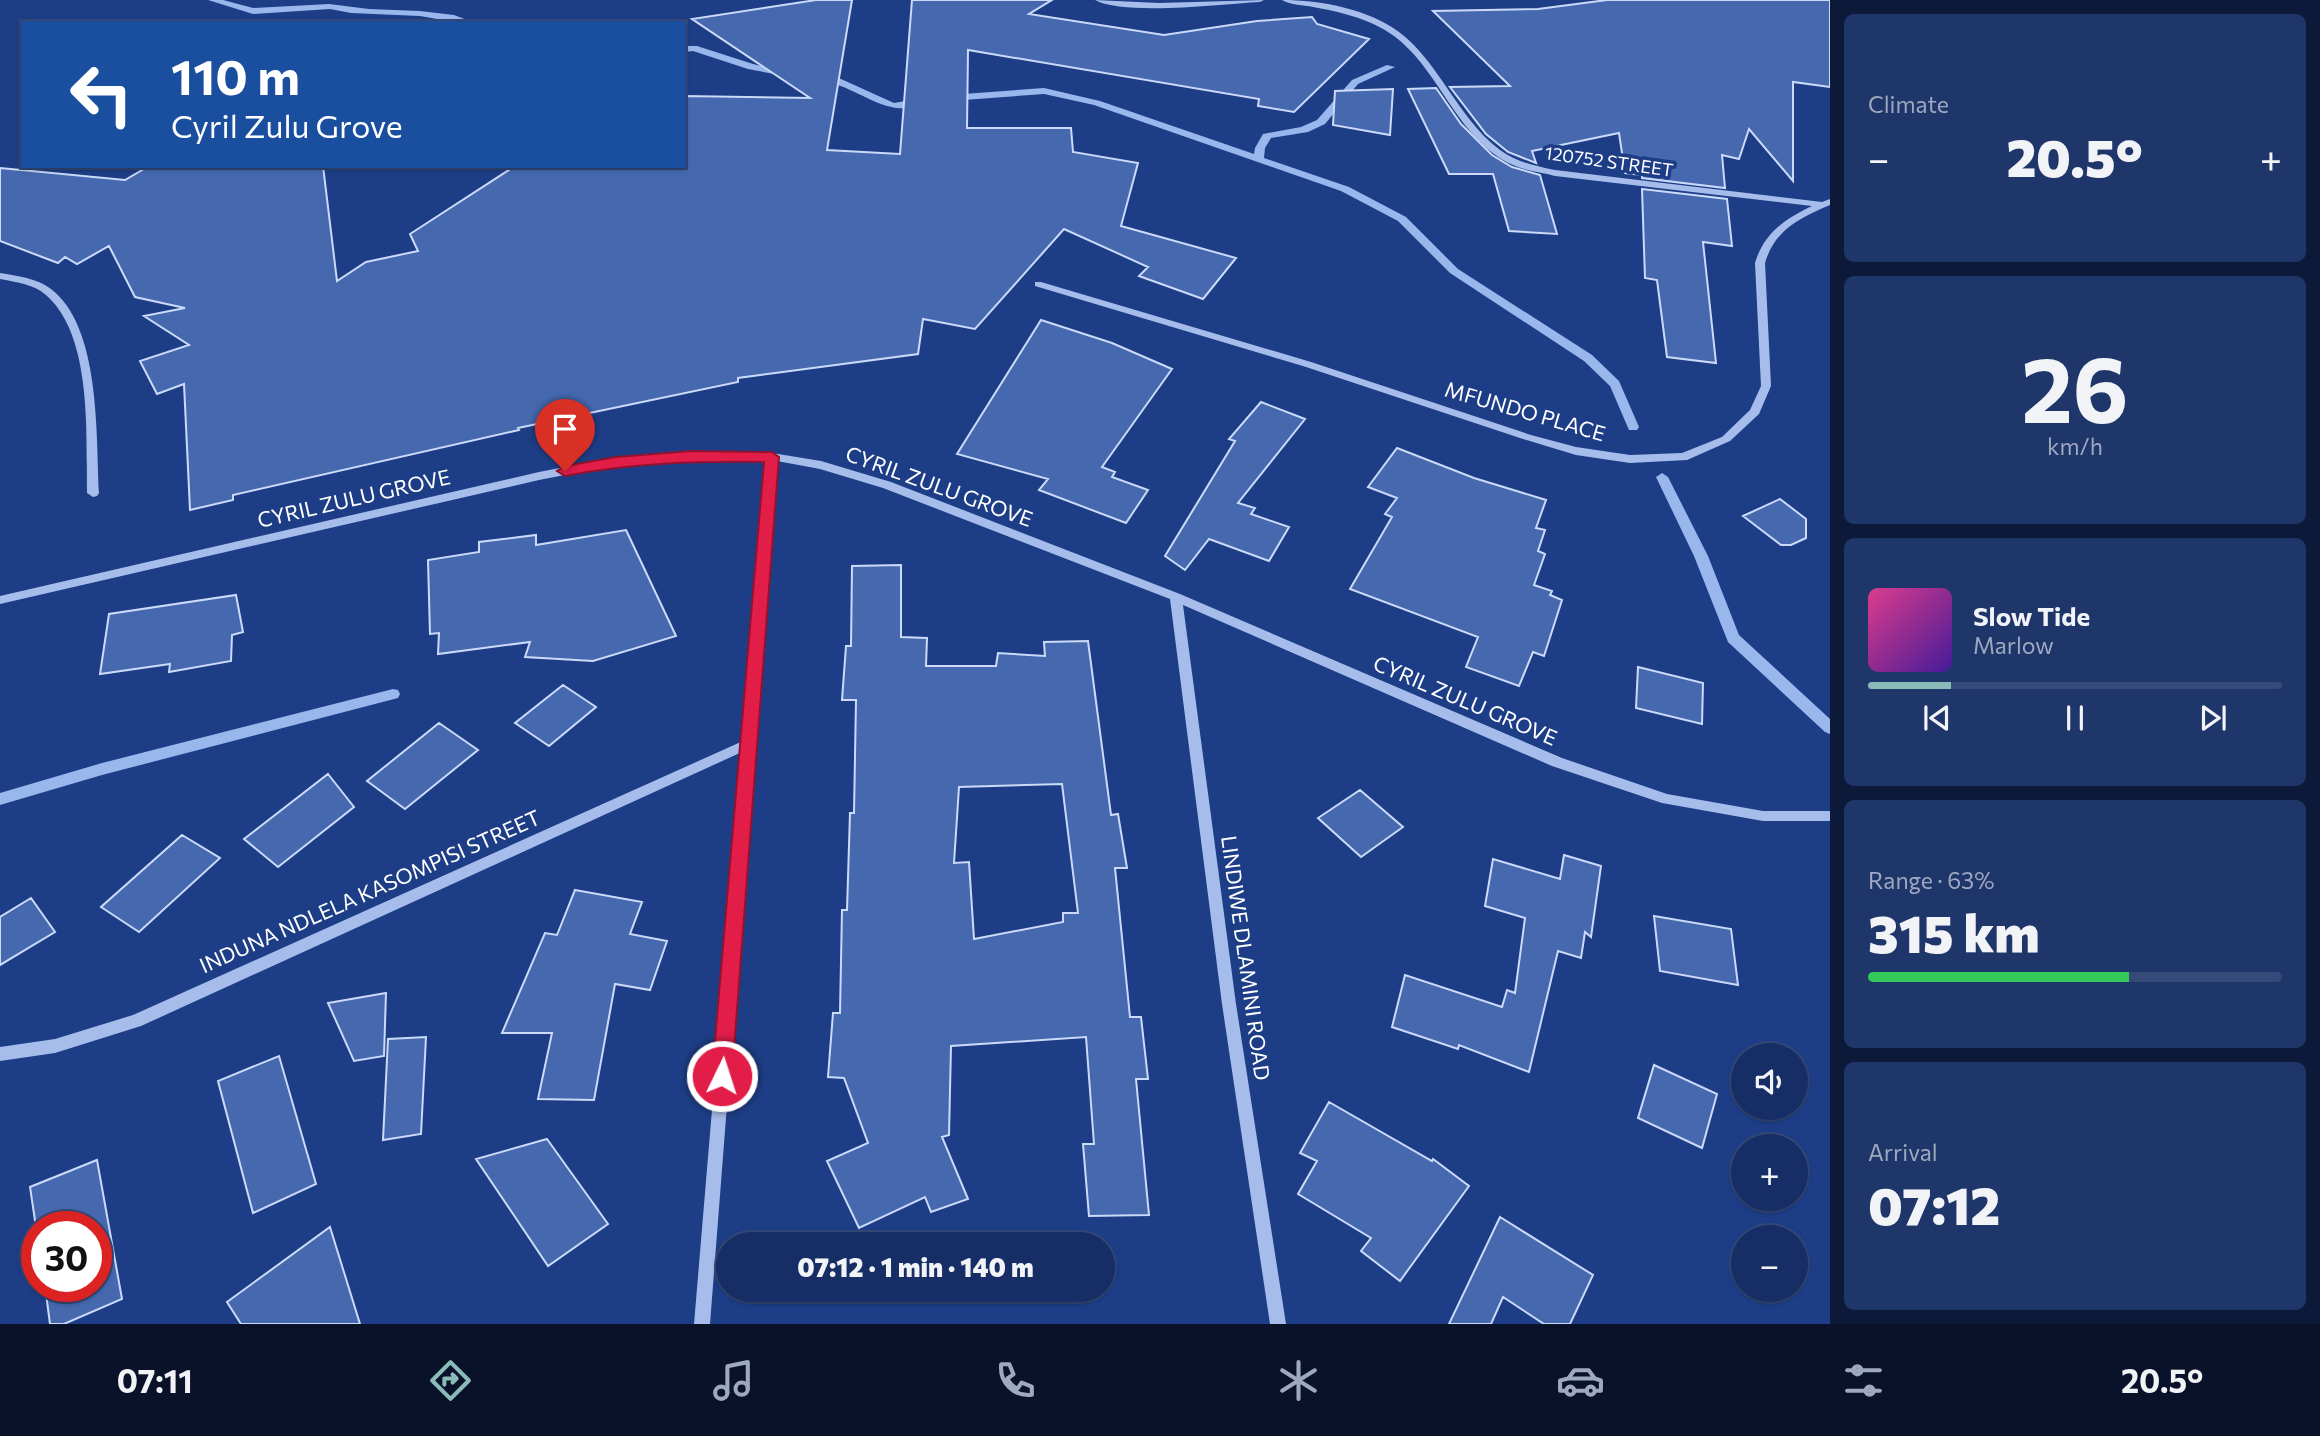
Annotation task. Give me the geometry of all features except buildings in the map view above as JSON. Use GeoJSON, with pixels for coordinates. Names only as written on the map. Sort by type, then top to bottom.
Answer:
{"type":"FeatureCollection","features":[{"type":"Feature","properties":{"kind":"street"},"geometry":{"type":"LineString","coordinates":[[1099,0],[1128,6],[1163,7],[1260,0]]}},
{"type":"Feature","properties":{"kind":"street","name":"120752 STREET"},"geometry":{"type":"LineString","coordinates":[[1286,0],[1321,6],[1367,19],[1397,34],[1422,58],[1466,121],[1496,151],[1517,163],[1555,173],[1826,203]]}},
{"type":"Feature","properties":{"kind":"street","name":"MFUNDO PLACE"},"geometry":{"type":"LineString","coordinates":[[1038,284],[1253,348],[1576,451],[1630,459],[1683,457],[1726,439],[1755,411],[1766,386],[1760,263],[1762,249],[1775,230],[1826,203]]}},
{"type":"Feature","properties":{"kind":"street"},"geometry":{"type":"LineString","coordinates":[[0,276],[22,280],[49,291],[64,307],[74,324],[86,367],[93,493]]}},
{"type":"Feature","properties":{"kind":"street","name":"CYRIL ZULU GROVE"},"geometry":{"type":"LineString","coordinates":[[0,600],[590,466],[691,456],[772,457],[821,465],[887,485],[1176,597],[1557,762],[1667,799],[1763,816],[1830,816]]}},
{"type":"Feature","properties":{"kind":"street"},"geometry":{"type":"LineString","coordinates":[[702,1324],[772,457]]}},
{"type":"Feature","properties":{"kind":"street","name":"LINDIWE DLAMINI ROAD"},"geometry":{"type":"LineString","coordinates":[[1176,597],[1229,1004],[1278,1324]]}},
{"type":"Feature","properties":{"kind":"street","name":"INDUNA NDLELA KASOMPISI STREET"},"geometry":{"type":"LineString","coordinates":[[0,1054],[55,1046],[136,1021],[748,744]]}},
{"type":"Feature","properties":{"kind":"waterway"},"geometry":{"type":"LineString","coordinates":[[213,0],[253,11],[329,7]]}},
{"type":"Feature","properties":{"kind":"waterway"},"geometry":{"type":"LineString","coordinates":[[334,8],[438,15],[464,21]]}},
{"type":"Feature","properties":{"kind":"waterway"},"geometry":{"type":"LineString","coordinates":[[686,49],[694,48],[751,67],[785,73]]}},
{"type":"Feature","properties":{"kind":"waterway"},"geometry":{"type":"LineString","coordinates":[[1259,159],[1260,148],[1267,136],[1304,130],[1321,122],[1355,82],[1390,67]]}},
{"type":"Feature","properties":{"kind":"waterway"},"geometry":{"type":"LineString","coordinates":[[819,78],[838,81],[893,106],[923,101]]}},
{"type":"Feature","properties":{"kind":"waterway"},"geometry":{"type":"LineString","coordinates":[[950,98],[1044,91],[1097,103],[1259,159]]}},
{"type":"Feature","properties":{"kind":"waterway"},"geometry":{"type":"LineString","coordinates":[[1259,159],[1345,189],[1402,219],[1454,271],[1588,358],[1615,384],[1633,427]]}},
{"type":"Feature","properties":{"kind":"waterway"},"geometry":{"type":"LineString","coordinates":[[1662,477],[1701,556],[1733,638],[1830,728]]}},
{"type":"Feature","properties":{"kind":"waterway"},"geometry":{"type":"LineString","coordinates":[[0,799],[102,769],[393,694]]}},
{"type":"Feature","properties":{"kind":"route"},"geometry":{"type":"LineString","coordinates":[[565,471],[616,461],[691,456],[772,457],[722,1076]]}}]}
